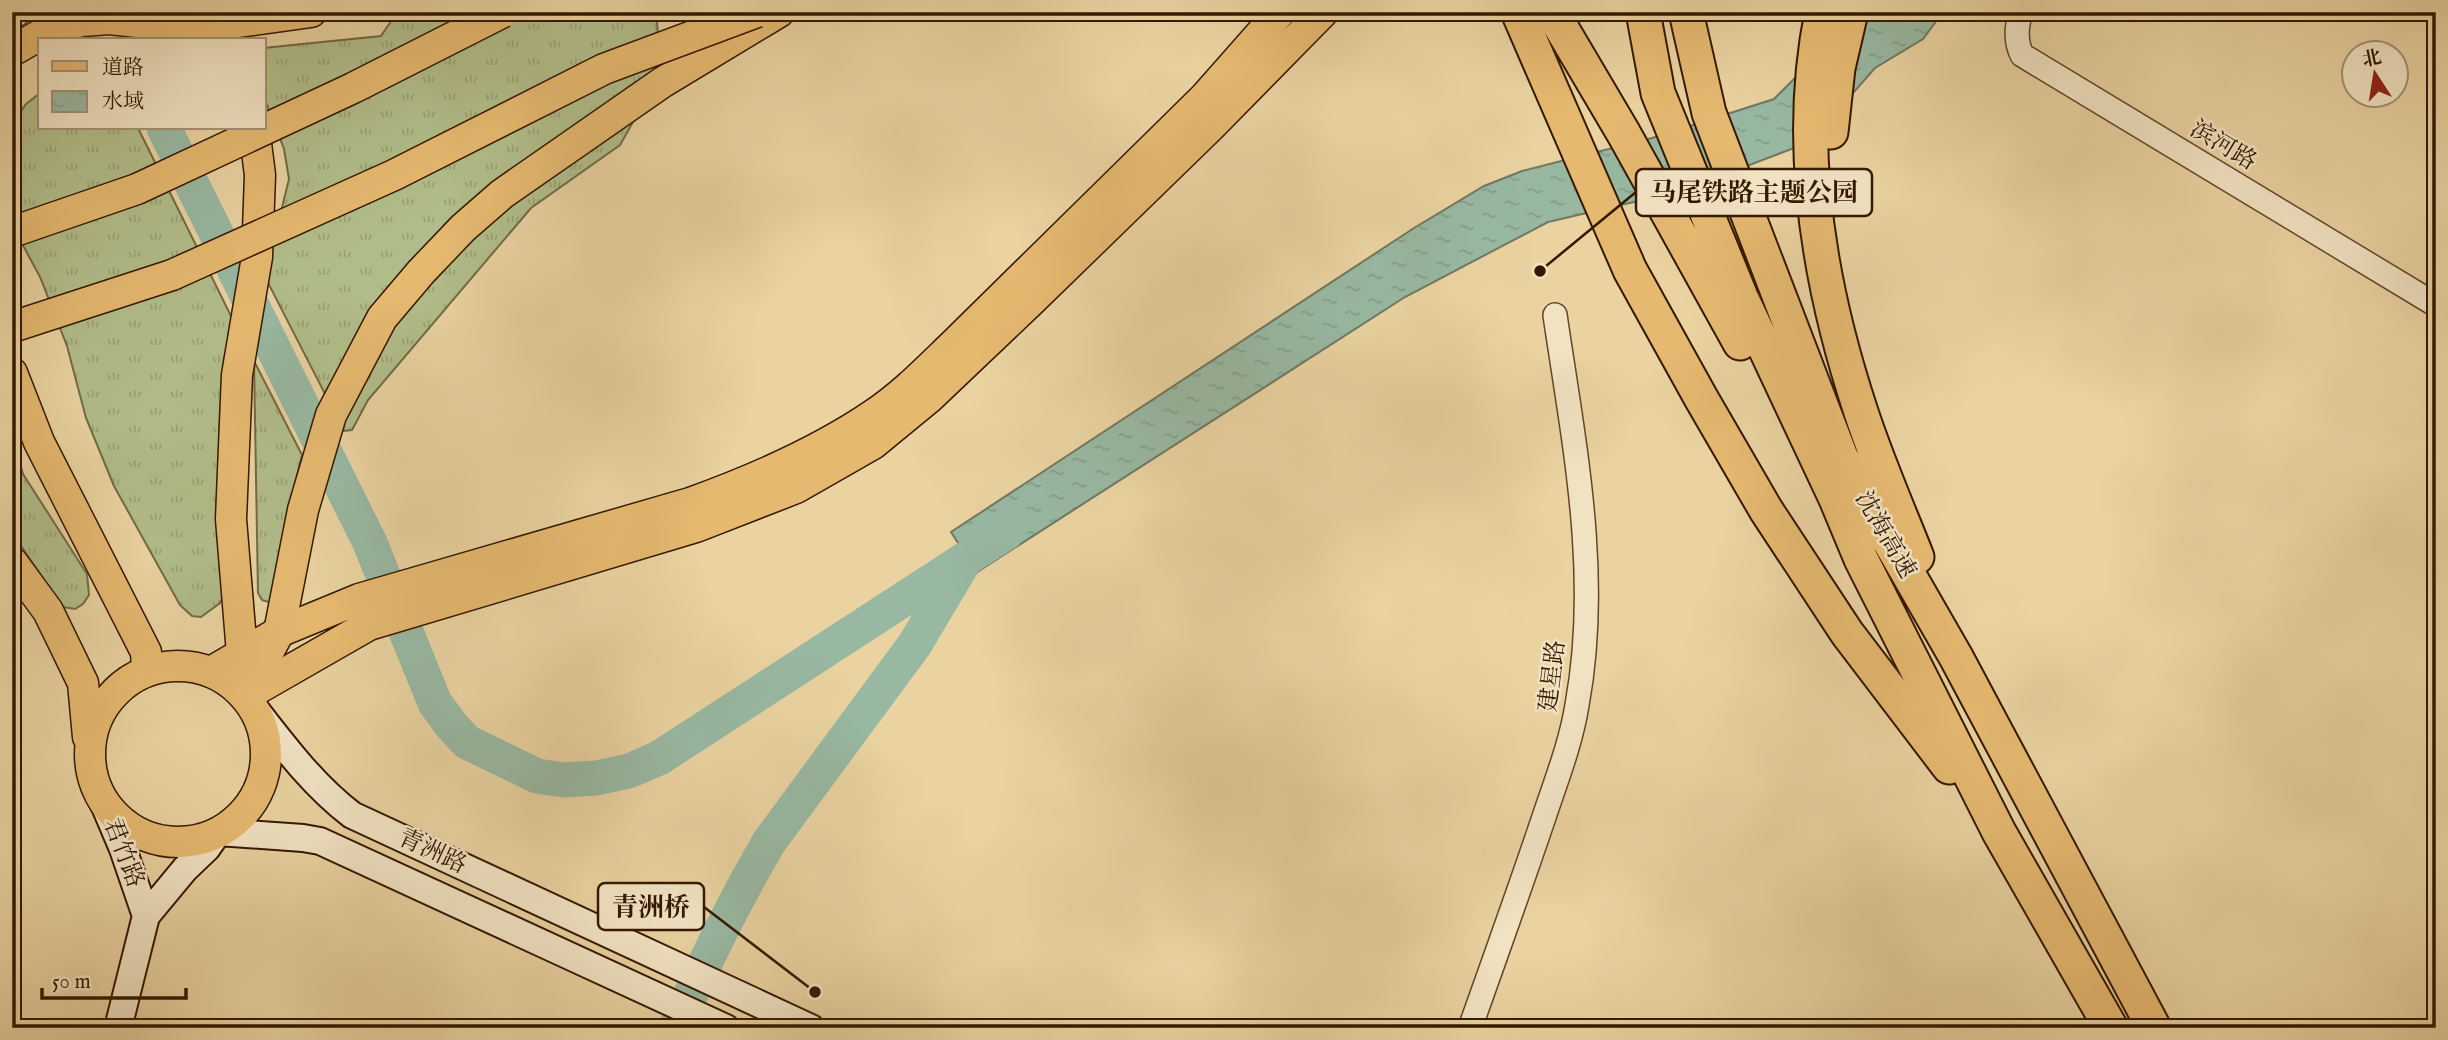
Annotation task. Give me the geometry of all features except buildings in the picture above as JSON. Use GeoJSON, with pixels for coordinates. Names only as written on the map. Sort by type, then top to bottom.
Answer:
{"type":"FeatureCollection","features":[{"type":"Feature","properties":{"kind":"highway"},"geometry":{"type":"LineString","coordinates":[[1518,12],[1630,270],[1766,510],[1847,633],[1999,832]]}},
{"type":"Feature","properties":{"kind":"highway"},"geometry":{"type":"LineString","coordinates":[[1552,12],[1624,134],[1861,559]]}},
{"type":"Feature","properties":{"kind":"highway","name":"沈海高速"},"geometry":{"type":"LineString","coordinates":[[1643,12],[1658,93],[1741,297],[1836,499],[1861,559],[1999,832],[2111,1028]]}},
{"type":"Feature","properties":{"kind":"highway","name":"沈海高速"},"geometry":{"type":"LineString","coordinates":[[1686,12],[1709,113],[1841,457],[1956,657],[2154,1028]]}},
{"type":"Feature","properties":{"kind":"highway"},"geometry":{"type":"LineString","coordinates":[[1822,12],[1811,103],[1812,169],[1820,246],[1831,306],[1861,413],[1956,657]]}},
{"type":"Feature","properties":{"kind":"highway"},"geometry":{"type":"LineString","coordinates":[[1831,306],[1830,143],[1838,68],[1851,12]]}},
{"type":"Feature","properties":{"kind":"main road"},"geometry":{"type":"LineString","coordinates":[[12,51],[54,27],[82,21],[109,19],[138,22],[237,22],[311,12]]}},
{"type":"Feature","properties":{"kind":"main road"},"geometry":{"type":"LineString","coordinates":[[266,129],[503,12]]}},
{"type":"Feature","properties":{"kind":"main road"},"geometry":{"type":"LineString","coordinates":[[12,327],[172,275],[394,175],[604,69],[757,12]]}},
{"type":"Feature","properties":{"kind":"main road"},"geometry":{"type":"LineString","coordinates":[[245,696],[279,632],[303,510],[331,415],[382,318],[463,228],[502,194],[663,82],[779,12]]}},
{"type":"Feature","properties":{"kind":"main road"},"geometry":{"type":"LineString","coordinates":[[211,672],[279,632],[364,612],[443,588],[732,487],[802,457],[875,414],[913,383],[1205,97],[1280,12]]}},
{"type":"Feature","properties":{"kind":"main road"},"geometry":{"type":"LineString","coordinates":[[443,588],[696,527],[796,488],[873,444],[929,398],[1030,302],[1211,126],[1323,12]]}},
{"type":"Feature","properties":{"kind":"main road"},"geometry":{"type":"LineString","coordinates":[[138,22],[177,38]]}},
{"type":"Feature","properties":{"kind":"main road"},"geometry":{"type":"LineString","coordinates":[[245,696],[231,519],[237,375],[257,257],[260,175],[254,130]]}},
{"type":"Feature","properties":{"kind":"main road"},"geometry":{"type":"LineString","coordinates":[[12,232],[137,189],[263,130]]}},
{"type":"Feature","properties":{"kind":"main road"},"geometry":{"type":"LineString","coordinates":[[12,373],[39,442],[146,652],[147,671]]}},
{"type":"Feature","properties":{"kind":"main road"},"geometry":{"type":"LineString","coordinates":[[12,562],[48,611],[83,683],[95,780]]}},
{"type":"Feature","properties":{"kind":"main road"},"geometry":{"type":"LineString","coordinates":[[245,696],[364,612]]}},
{"type":"Feature","properties":{"kind":"main road"},"geometry":{"type":"LineString","coordinates":[[168,666],[190,666],[211,672],[229,682],[245,696],[257,713],[264,731],[267,751],[259,790],[248,807],[218,832],[199,839],[179,841],[149,836],[123,822],[108,807],[95,780],[90,750],[93,730],[101,711],[121,688],[147,671],[168,666]]}},
{"type":"Feature","properties":{"kind":"main road","name":"青洲路"},"geometry":{"type":"LineString","coordinates":[[245,696],[319,786],[352,815],[811,1028]]}},
{"type":"Feature","properties":{"kind":"main road","name":"君竹路"},"geometry":{"type":"LineString","coordinates":[[95,780],[146,916]]}},
{"type":"Feature","properties":{"kind":"main road","name":"君竹路"},"geometry":{"type":"LineString","coordinates":[[118,1028],[146,916],[218,832]]}},
{"type":"Feature","properties":{"kind":"main road","name":"青洲路"},"geometry":{"type":"LineString","coordinates":[[218,832],[320,841],[716,1023]]}},
{"type":"Feature","properties":{"kind":"street"},"geometry":{"type":"LineString","coordinates":[[12,18],[20,12]]}},
{"type":"Feature","properties":{"kind":"street","name":"滨河路"},"geometry":{"type":"LineString","coordinates":[[2021,12],[2017,39],[2022,55],[2436,304]]}},
{"type":"Feature","properties":{"kind":"street","name":"建星路"},"geometry":{"type":"LineString","coordinates":[[1470,1028],[1556,781],[1578,703],[1587,603],[1586,549],[1555,315]]}},
{"type":"Feature","properties":{"kind":"green space"},"geometry":{"type":"Polygon","coordinates":[[[419,12],[652,12],[657,22],[661,72],[620,145],[531,208],[368,400],[352,430],[344,431],[265,277],[289,179],[284,149],[266,102],[266,48],[381,36],[391,21],[419,12]]]}},
{"type":"Feature","properties":{"kind":"green space"},"geometry":{"type":"Polygon","coordinates":[[[38,95],[38,130],[139,130],[232,318],[227,589],[220,603],[201,617],[192,616],[180,605],[114,486],[86,418],[67,346],[40,277],[12,225],[12,125],[26,104],[38,95]]]}},
{"type":"Feature","properties":{"kind":"green space"},"geometry":{"type":"Polygon","coordinates":[[[254,361],[302,455],[275,600],[268,602],[262,600],[258,593],[254,361]]]}},
{"type":"Feature","properties":{"kind":"green space"},"geometry":{"type":"Polygon","coordinates":[[[12,435],[23,474],[87,574],[89,595],[83,604],[75,609],[63,607],[12,533],[12,435]]]}},
{"type":"Feature","properties":{"kind":"water"},"geometry":{"type":"Polygon","coordinates":[[[1866,12],[1943,12],[1923,39],[1875,68],[1810,142],[1681,191],[1548,222],[1405,297],[977,572],[951,532],[1414,228],[1484,186],[1522,171],[1652,138],[1774,99],[1858,15],[1866,12]]]}},
{"type":"Feature","properties":{"kind":"waterway"},"geometry":{"type":"LineString","coordinates":[[165,130],[370,543],[435,703],[467,742],[537,776],[564,780],[596,778],[629,771],[659,758],[1007,532]]}},
{"type":"Feature","properties":{"kind":"waterway"},"geometry":{"type":"LineString","coordinates":[[676,1028],[697,980],[769,842],[915,644],[962,565]]}},
{"type":"Feature","properties":{"kind":"place","name":"马尾铁路主题公园"},"geometry":{"type":"Point","coordinates":[1540,271]}},
{"type":"Feature","properties":{"kind":"place","name":"青洲桥"},"geometry":{"type":"Point","coordinates":[815,992]}}]}
